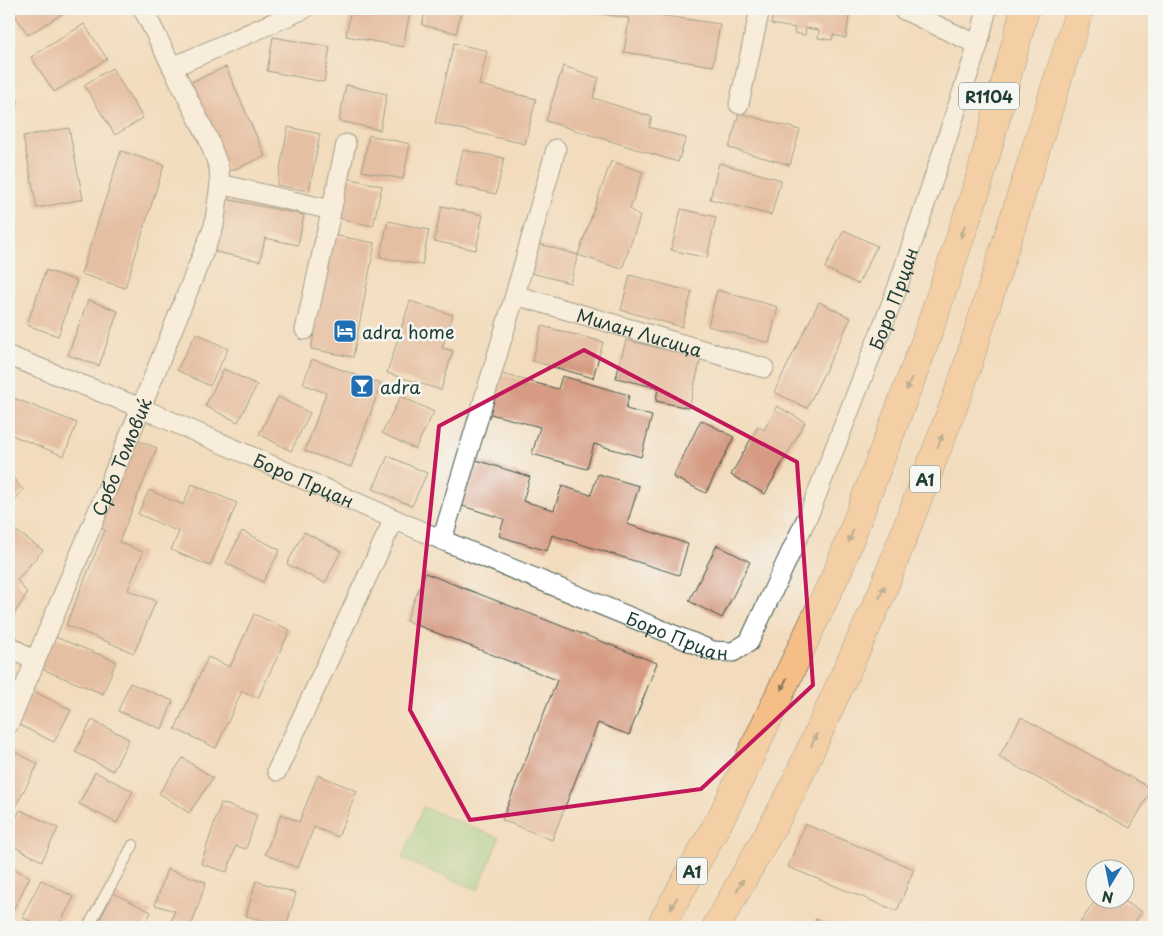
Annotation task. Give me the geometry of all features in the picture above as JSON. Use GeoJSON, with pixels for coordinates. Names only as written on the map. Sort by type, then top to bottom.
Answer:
{"type":"FeatureCollection","features":[{"type":"Feature","properties":{"kind":"highway","name":"R1104"},"geometry":{"type":"LineString","coordinates":[[978,185],[982,119],[1011,9]]}},
{"type":"Feature","properties":{"kind":"highway","name":"A1"},"geometry":{"type":"LineString","coordinates":[[660,927],[723,814],[839,568],[925,342],[978,185],[1025,9]]}},
{"type":"Feature","properties":{"kind":"highway","name":"A1"},"geometry":{"type":"LineString","coordinates":[[716,927],[790,795],[881,595],[961,386],[1080,9]]}},
{"type":"Feature","properties":{"kind":"street","name":"Србо Томовиќ"},"geometry":{"type":"LineString","coordinates":[[9,724],[141,408],[214,226],[220,184],[219,168],[208,138],[144,9]]}},
{"type":"Feature","properties":{"kind":"street"},"geometry":{"type":"LineString","coordinates":[[173,67],[304,9]]}},
{"type":"Feature","properties":{"kind":"street"},"geometry":{"type":"LineString","coordinates":[[739,104],[760,9]]}},
{"type":"Feature","properties":{"kind":"street"},"geometry":{"type":"LineString","coordinates":[[902,9],[978,45]]}},
{"type":"Feature","properties":{"kind":"street","name":"Боро Прцан"},"geometry":{"type":"LineString","coordinates":[[13,364],[141,408],[442,540],[713,650],[733,652],[749,642],[811,509],[897,289],[978,45],[987,9]]}},
{"type":"Feature","properties":{"kind":"street"},"geometry":{"type":"LineString","coordinates":[[305,330],[346,144]]}},
{"type":"Feature","properties":{"kind":"street"},"geometry":{"type":"LineString","coordinates":[[442,540],[515,295],[556,149]]}},
{"type":"Feature","properties":{"kind":"street"},"geometry":{"type":"LineString","coordinates":[[220,184],[331,210]]}},
{"type":"Feature","properties":{"kind":"street","name":"Милан Лисица"},"geometry":{"type":"LineString","coordinates":[[515,295],[764,368]]}},
{"type":"Feature","properties":{"kind":"street"},"geometry":{"type":"LineString","coordinates":[[277,771],[394,519]]}},
{"type":"Feature","properties":{"kind":"street"},"geometry":{"type":"LineString","coordinates":[[9,645],[34,662]]}},
{"type":"Feature","properties":{"kind":"lane"},"geometry":{"type":"LineString","coordinates":[[88,927],[133,845]]}},
{"type":"Feature","properties":{"kind":"highlighted area"},"geometry":{"type":"Polygon","coordinates":[[[584,350],[797,462],[813,685],[701,789],[470,820],[410,710],[439,426],[584,350]]]}},
{"type":"Feature","properties":{"kind":"green space"},"geometry":{"type":"Polygon","coordinates":[[[423,807],[499,838],[478,890],[402,859],[423,807]]]}},
{"type":"Feature","properties":{"kind":"building"},"geometry":{"type":"Polygon","coordinates":[[[11,9],[70,9],[28,35],[11,9]]]}},
{"type":"Feature","properties":{"kind":"building"},"geometry":{"type":"Polygon","coordinates":[[[351,9],[390,9],[410,12],[403,47],[346,36],[351,9]]]}},
{"type":"Feature","properties":{"kind":"building"},"geometry":{"type":"Polygon","coordinates":[[[426,9],[462,9],[456,33],[422,25],[426,9]]]}},
{"type":"Feature","properties":{"kind":"building"},"geometry":{"type":"Polygon","coordinates":[[[595,9],[631,9],[630,11],[720,24],[713,66],[624,52],[629,18],[594,13],[595,9]]]}},
{"type":"Feature","properties":{"kind":"building"},"geometry":{"type":"Polygon","coordinates":[[[774,9],[850,9],[846,38],[833,35],[832,40],[818,38],[819,30],[806,28],[805,35],[794,33],[795,28],[771,24],[774,9]]]}},
{"type":"Feature","properties":{"kind":"building"},"geometry":{"type":"Polygon","coordinates":[[[84,24],[107,59],[54,92],[31,57],[84,24]]]}},
{"type":"Feature","properties":{"kind":"building"},"geometry":{"type":"Polygon","coordinates":[[[273,37],[330,47],[324,82],[267,71],[273,37]]]}},
{"type":"Feature","properties":{"kind":"building"},"geometry":{"type":"Polygon","coordinates":[[[454,43],[487,51],[479,85],[536,99],[525,144],[435,123],[454,43]]]}},
{"type":"Feature","properties":{"kind":"building"},"geometry":{"type":"Polygon","coordinates":[[[563,66],[599,78],[593,98],[652,117],[649,127],[686,138],[678,162],[546,121],[563,66]]]}},
{"type":"Feature","properties":{"kind":"building"},"geometry":{"type":"Polygon","coordinates":[[[226,67],[265,156],[228,172],[189,83],[226,67]]]}},
{"type":"Feature","properties":{"kind":"building"},"geometry":{"type":"Polygon","coordinates":[[[112,68],[143,118],[115,135],[84,85],[112,68]]]}},
{"type":"Feature","properties":{"kind":"building"},"geometry":{"type":"Polygon","coordinates":[[[346,85],[387,94],[380,130],[339,121],[346,85]]]}},
{"type":"Feature","properties":{"kind":"building"},"geometry":{"type":"Polygon","coordinates":[[[9,99],[18,101],[9,128],[9,99]]]}},
{"type":"Feature","properties":{"kind":"building"},"geometry":{"type":"Polygon","coordinates":[[[739,113],[800,130],[790,165],[729,148],[739,113]]]}},
{"type":"Feature","properties":{"kind":"building"},"geometry":{"type":"Polygon","coordinates":[[[288,127],[320,134],[309,191],[277,185],[288,127]]]}},
{"type":"Feature","properties":{"kind":"building"},"geometry":{"type":"Polygon","coordinates":[[[69,128],[83,199],[37,208],[23,136],[69,128]]]}},
{"type":"Feature","properties":{"kind":"building"},"geometry":{"type":"Polygon","coordinates":[[[369,135],[410,144],[403,179],[362,171],[369,135]]]}},
{"type":"Feature","properties":{"kind":"building"},"geometry":{"type":"Polygon","coordinates":[[[463,150],[504,158],[496,194],[455,185],[463,150]]]}},
{"type":"Feature","properties":{"kind":"building"},"geometry":{"type":"Polygon","coordinates":[[[121,151],[164,165],[125,288],[81,274],[121,151]]]}},
{"type":"Feature","properties":{"kind":"building"},"geometry":{"type":"Polygon","coordinates":[[[611,161],[643,172],[630,209],[640,217],[622,269],[578,255],[611,161]]]}},
{"type":"Feature","properties":{"kind":"building"},"geometry":{"type":"Polygon","coordinates":[[[719,163],[781,180],[771,215],[710,199],[719,163]]]}},
{"type":"Feature","properties":{"kind":"building"},"geometry":{"type":"Polygon","coordinates":[[[347,178],[382,186],[373,226],[338,218],[347,178]]]}},
{"type":"Feature","properties":{"kind":"building"},"geometry":{"type":"Polygon","coordinates":[[[226,199],[304,215],[298,245],[265,238],[260,261],[215,252],[226,199]]]}},
{"type":"Feature","properties":{"kind":"building"},"geometry":{"type":"Polygon","coordinates":[[[442,206],[483,215],[476,250],[434,241],[442,206]]]}},
{"type":"Feature","properties":{"kind":"building"},"geometry":{"type":"Polygon","coordinates":[[[681,209],[716,217],[707,258],[671,250],[681,209]]]}},
{"type":"Feature","properties":{"kind":"building"},"geometry":{"type":"Polygon","coordinates":[[[388,221],[429,230],[422,265],[380,257],[388,221]]]}},
{"type":"Feature","properties":{"kind":"building"},"geometry":{"type":"Polygon","coordinates":[[[844,230],[877,246],[858,284],[825,268],[844,230]]]}},
{"type":"Feature","properties":{"kind":"building"},"geometry":{"type":"Polygon","coordinates":[[[333,235],[375,243],[353,357],[311,349],[333,235]]]}},
{"type":"Feature","properties":{"kind":"building"},"geometry":{"type":"Polygon","coordinates":[[[536,243],[578,255],[570,283],[528,272],[536,243]]]}},
{"type":"Feature","properties":{"kind":"building"},"geometry":{"type":"Polygon","coordinates":[[[46,270],[77,281],[58,336],[27,325],[46,270]]]}},
{"type":"Feature","properties":{"kind":"building"},"geometry":{"type":"Polygon","coordinates":[[[630,275],[692,292],[682,327],[621,310],[630,275]]]}},
{"type":"Feature","properties":{"kind":"building"},"geometry":{"type":"Polygon","coordinates":[[[717,290],[778,307],[769,343],[708,326],[717,290]]]}},
{"type":"Feature","properties":{"kind":"building"},"geometry":{"type":"Polygon","coordinates":[[[88,300],[118,311],[99,366],[68,355],[88,300]]]}},
{"type":"Feature","properties":{"kind":"building"},"geometry":{"type":"Polygon","coordinates":[[[410,301],[453,315],[442,348],[453,351],[441,390],[387,373],[410,301]]]}},
{"type":"Feature","properties":{"kind":"building"},"geometry":{"type":"Polygon","coordinates":[[[819,302],[851,318],[807,408],[774,392],[819,302]]]}},
{"type":"Feature","properties":{"kind":"building"},"geometry":{"type":"Polygon","coordinates":[[[542,326],[603,342],[593,378],[532,361],[542,326]]]}},
{"type":"Feature","properties":{"kind":"building"},"geometry":{"type":"Polygon","coordinates":[[[196,333],[228,349],[210,386],[177,370],[196,333]]]}},
{"type":"Feature","properties":{"kind":"building"},"geometry":{"type":"Polygon","coordinates":[[[626,340],[701,358],[689,408],[656,401],[658,388],[616,378],[626,340]]]}},
{"type":"Feature","properties":{"kind":"building"},"geometry":{"type":"Polygon","coordinates":[[[312,359],[381,384],[351,467],[305,451],[326,393],[303,384],[312,359]]]}},
{"type":"Feature","properties":{"kind":"building"},"geometry":{"type":"Polygon","coordinates":[[[224,369],[257,385],[238,422],[205,406],[224,369]]]}},
{"type":"Feature","properties":{"kind":"building"},"geometry":{"type":"Polygon","coordinates":[[[498,373],[558,389],[562,376],[629,395],[626,409],[652,416],[641,457],[594,444],[587,469],[532,454],[540,427],[487,413],[498,373]]]}},
{"type":"Feature","properties":{"kind":"building"},"geometry":{"type":"Polygon","coordinates":[[[401,396],[434,412],[415,449],[382,433],[401,396]]]}},
{"type":"Feature","properties":{"kind":"building"},"geometry":{"type":"Polygon","coordinates":[[[11,397],[77,423],[64,456],[9,434],[9,403],[11,397]]]}},
{"type":"Feature","properties":{"kind":"building"},"geometry":{"type":"Polygon","coordinates":[[[278,397],[310,413],[291,451],[259,434],[278,397]]]}},
{"type":"Feature","properties":{"kind":"building"},"geometry":{"type":"Polygon","coordinates":[[[777,406],[805,422],[765,494],[731,475],[758,426],[764,430],[777,406]]]}},
{"type":"Feature","properties":{"kind":"building"},"geometry":{"type":"Polygon","coordinates":[[[701,420],[734,437],[706,493],[673,477],[701,420]]]}},
{"type":"Feature","properties":{"kind":"building"},"geometry":{"type":"Polygon","coordinates":[[[132,438],[157,448],[119,542],[143,552],[128,590],[156,601],[134,653],[66,625],[105,530],[95,526],[132,438]]]}},
{"type":"Feature","properties":{"kind":"building"},"geometry":{"type":"Polygon","coordinates":[[[388,456],[427,473],[412,506],[373,489],[388,456]]]}},
{"type":"Feature","properties":{"kind":"building"},"geometry":{"type":"Polygon","coordinates":[[[470,458],[530,477],[523,501],[554,510],[562,486],[591,495],[598,474],[639,486],[627,524],[688,544],[679,575],[552,535],[547,551],[499,536],[504,519],[456,504],[470,458]]]}},
{"type":"Feature","properties":{"kind":"building"},"geometry":{"type":"Polygon","coordinates":[[[9,472],[23,490],[9,507],[9,472]]]}},
{"type":"Feature","properties":{"kind":"building"},"geometry":{"type":"Polygon","coordinates":[[[192,484],[237,503],[210,566],[171,550],[179,532],[138,514],[149,490],[183,505],[192,484]]]}},
{"type":"Feature","properties":{"kind":"building"},"geometry":{"type":"Polygon","coordinates":[[[9,526],[43,550],[17,580],[27,593],[10,621],[9,620],[9,526]]]}},
{"type":"Feature","properties":{"kind":"building"},"geometry":{"type":"Polygon","coordinates":[[[242,531],[280,550],[263,582],[226,563],[242,531]]]}},
{"type":"Feature","properties":{"kind":"building"},"geometry":{"type":"Polygon","coordinates":[[[304,532],[341,551],[325,583],[287,564],[304,532]]]}},
{"type":"Feature","properties":{"kind":"building"},"geometry":{"type":"Polygon","coordinates":[[[717,545],[750,562],[722,618],[689,601],[717,545]]]}},
{"type":"Feature","properties":{"kind":"building"},"geometry":{"type":"Polygon","coordinates":[[[425,573],[657,663],[629,735],[598,723],[552,840],[502,820],[557,680],[406,621],[425,573]]]}},
{"type":"Feature","properties":{"kind":"building"},"geometry":{"type":"Polygon","coordinates":[[[254,614],[290,630],[258,698],[242,691],[216,748],[175,729],[208,657],[230,667],[254,614]]]}},
{"type":"Feature","properties":{"kind":"building"},"geometry":{"type":"Polygon","coordinates":[[[50,635],[116,661],[103,694],[37,667],[50,635]]]}},
{"type":"Feature","properties":{"kind":"building"},"geometry":{"type":"Polygon","coordinates":[[[130,683],[173,701],[162,729],[118,711],[130,683]]]}},
{"type":"Feature","properties":{"kind":"building"},"geometry":{"type":"Polygon","coordinates":[[[33,691],[71,710],[54,742],[17,724],[33,691]]]}},
{"type":"Feature","properties":{"kind":"building"},"geometry":{"type":"Polygon","coordinates":[[[1021,717],[1152,789],[1130,828],[999,757],[1021,717]]]}},
{"type":"Feature","properties":{"kind":"building"},"geometry":{"type":"Polygon","coordinates":[[[92,720],[129,739],[113,771],[75,752],[92,720]]]}},
{"type":"Feature","properties":{"kind":"building"},"geometry":{"type":"Polygon","coordinates":[[[9,749],[38,764],[9,819],[9,749]]]}},
{"type":"Feature","properties":{"kind":"building"},"geometry":{"type":"Polygon","coordinates":[[[183,758],[213,778],[189,813],[159,793],[183,758]]]}},
{"type":"Feature","properties":{"kind":"building"},"geometry":{"type":"Polygon","coordinates":[[[95,772],[133,791],[117,823],[79,804],[95,772]]]}},
{"type":"Feature","properties":{"kind":"building"},"geometry":{"type":"Polygon","coordinates":[[[318,775],[357,791],[338,837],[314,827],[298,868],[265,854],[281,814],[299,822],[318,775]]]}},
{"type":"Feature","properties":{"kind":"building"},"geometry":{"type":"Polygon","coordinates":[[[221,803],[257,815],[246,849],[236,846],[227,872],[201,864],[221,803]]]}},
{"type":"Feature","properties":{"kind":"building"},"geometry":{"type":"Polygon","coordinates":[[[20,810],[58,828],[42,861],[9,844],[9,833],[20,810]]]}},
{"type":"Feature","properties":{"kind":"building"},"geometry":{"type":"Polygon","coordinates":[[[805,824],[914,869],[897,911],[788,867],[805,824]]]}},
{"type":"Feature","properties":{"kind":"building"},"geometry":{"type":"Polygon","coordinates":[[[9,866],[30,877],[11,914],[9,913],[9,866]]]}},
{"type":"Feature","properties":{"kind":"building"},"geometry":{"type":"Polygon","coordinates":[[[167,869],[206,882],[191,927],[169,927],[175,911],[155,905],[167,869]]]}},
{"type":"Feature","properties":{"kind":"building"},"geometry":{"type":"Polygon","coordinates":[[[41,880],[74,897],[58,927],[42,927],[22,917],[41,880]]]}},
{"type":"Feature","properties":{"kind":"building"},"geometry":{"type":"Polygon","coordinates":[[[256,881],[296,893],[286,927],[246,916],[256,881]]]}},
{"type":"Feature","properties":{"kind":"building"},"geometry":{"type":"Polygon","coordinates":[[[113,893],[151,912],[144,927],[97,926],[113,893]]]}},
{"type":"Feature","properties":{"kind":"building"},"geometry":{"type":"Polygon","coordinates":[[[1090,908],[1135,908],[1142,912],[1131,927],[1077,927],[1090,908]]]}},
{"type":"Feature","properties":{"kind":"building"},"geometry":{"type":"Polygon","coordinates":[[[816,919],[836,927],[813,927],[816,919]]]}},
{"type":"Feature","properties":{"kind":"place","name":"adra home"},"geometry":{"type":"Point","coordinates":[345,331]}},
{"type":"Feature","properties":{"kind":"place","name":"adra"},"geometry":{"type":"Point","coordinates":[362,386]}}]}
